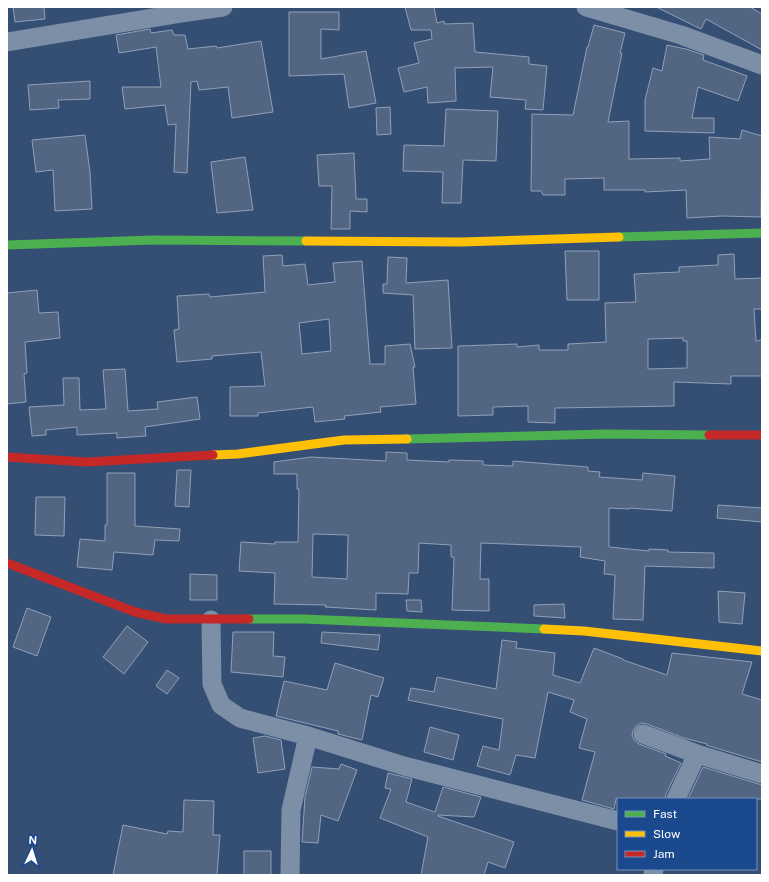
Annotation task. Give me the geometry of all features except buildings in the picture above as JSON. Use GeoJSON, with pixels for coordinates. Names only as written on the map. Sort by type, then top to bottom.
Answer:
{"type":"FeatureCollection","features":[{"type":"Feature","properties":{"kind":"street"},"geometry":{"type":"LineString","coordinates":[[7,42],[223,7]]}},
{"type":"Feature","properties":{"kind":"street"},"geometry":{"type":"LineString","coordinates":[[586,7],[681,35],[762,65]]}},
{"type":"Feature","properties":{"kind":"street"},"geometry":{"type":"LineString","coordinates":[[7,245],[154,240],[461,242],[762,233]]}},
{"type":"Feature","properties":{"kind":"street"},"geometry":{"type":"LineString","coordinates":[[7,457],[86,462],[230,454],[344,440],[605,434],[762,435]]}},
{"type":"Feature","properties":{"kind":"street"},"geometry":{"type":"LineString","coordinates":[[7,563],[135,612],[166,619],[302,619],[584,631],[762,651]]}},
{"type":"Feature","properties":{"kind":"street"},"geometry":{"type":"LineString","coordinates":[[211,620],[212,684],[221,705],[240,718],[308,736],[404,766],[617,821]]}},
{"type":"Feature","properties":{"kind":"street"},"geometry":{"type":"LineString","coordinates":[[643,734],[697,754],[762,774]]}},
{"type":"Feature","properties":{"kind":"street"},"geometry":{"type":"LineString","coordinates":[[290,875],[291,810],[308,736]]}},
{"type":"Feature","properties":{"kind":"street"},"geometry":{"type":"LineString","coordinates":[[676,798],[697,754]]}},
{"type":"Feature","properties":{"kind":"traffic: fast"},"geometry":{"type":"LineString","coordinates":[[619,237],[762,233]]}},
{"type":"Feature","properties":{"kind":"traffic: fast"},"geometry":{"type":"LineString","coordinates":[[7,245],[154,240],[306,241]]}},
{"type":"Feature","properties":{"kind":"traffic: fast"},"geometry":{"type":"LineString","coordinates":[[407,439],[605,434],[709,435]]}},
{"type":"Feature","properties":{"kind":"traffic: fast"},"geometry":{"type":"LineString","coordinates":[[249,619],[303,619],[544,629]]}},
{"type":"Feature","properties":{"kind":"traffic: slow"},"geometry":{"type":"LineString","coordinates":[[306,241],[461,242],[619,237]]}},
{"type":"Feature","properties":{"kind":"traffic: slow"},"geometry":{"type":"LineString","coordinates":[[213,455],[238,454],[344,440],[407,439]]}},
{"type":"Feature","properties":{"kind":"traffic: slow"},"geometry":{"type":"LineString","coordinates":[[544,629],[584,631],[762,651]]}},
{"type":"Feature","properties":{"kind":"traffic: jam"},"geometry":{"type":"LineString","coordinates":[[709,435],[762,435]]}},
{"type":"Feature","properties":{"kind":"traffic: jam"},"geometry":{"type":"LineString","coordinates":[[7,457],[86,462],[213,455]]}},
{"type":"Feature","properties":{"kind":"traffic: jam"},"geometry":{"type":"LineString","coordinates":[[7,563],[135,612],[166,619],[249,619]]}}]}
